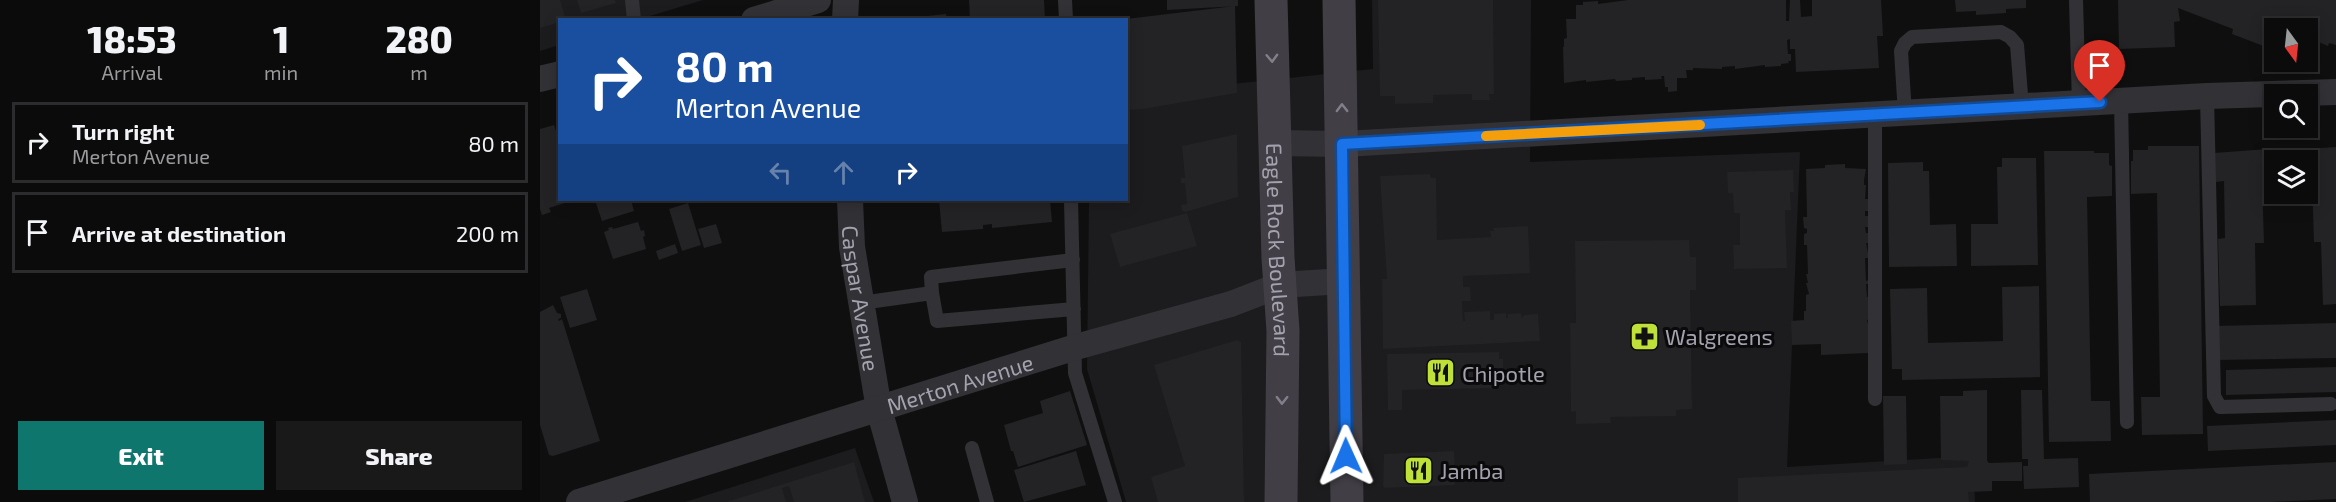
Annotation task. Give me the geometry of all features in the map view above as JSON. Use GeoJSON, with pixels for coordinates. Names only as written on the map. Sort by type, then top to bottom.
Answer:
{"type":"FeatureCollection","features":[{"type":"Feature","properties":{"kind":"main road","name":"Eagle Rock Boulevard"},"geometry":{"type":"LineString","coordinates":[[1271,0],[1283,331],[1281,502]]}},
{"type":"Feature","properties":{"kind":"main road"},"geometry":{"type":"LineString","coordinates":[[1339,0],[1347,502]]}},
{"type":"Feature","properties":{"kind":"street"},"geometry":{"type":"LineString","coordinates":[[760,18],[818,0]]}},
{"type":"Feature","properties":{"kind":"street"},"geometry":{"type":"LineString","coordinates":[[845,18],[846,0]]}},
{"type":"Feature","properties":{"kind":"street"},"geometry":{"type":"LineString","coordinates":[[540,79],[558,74]]}},
{"type":"Feature","properties":{"kind":"street"},"geometry":{"type":"LineString","coordinates":[[1275,143],[1342,144],[2206,96],[2336,92]]}},
{"type":"Feature","properties":{"kind":"street","name":"Caspar Avenue"},"geometry":{"type":"LineString","coordinates":[[850,201],[852,248],[879,409],[905,502]]}},
{"type":"Feature","properties":{"kind":"street","name":"Merton Avenue"},"geometry":{"type":"LineString","coordinates":[[579,502],[1076,347],[1231,304],[1280,285],[1344,281]]}},
{"type":"Feature","properties":{"kind":"lane"},"geometry":{"type":"LineString","coordinates":[[632,0],[634,18]]}},
{"type":"Feature","properties":{"kind":"lane"},"geometry":{"type":"LineString","coordinates":[[1065,0],[1066,18]]}},
{"type":"Feature","properties":{"kind":"lane"},"geometry":{"type":"LineString","coordinates":[[2076,0],[2079,104]]}},
{"type":"Feature","properties":{"kind":"lane"},"geometry":{"type":"LineString","coordinates":[[1905,114],[1901,51],[1912,37],[2001,32],[2010,37],[2017,45],[2022,107]]}},
{"type":"Feature","properties":{"kind":"lane"},"geometry":{"type":"LineString","coordinates":[[2206,96],[2214,396],[2216,402],[2220,406],[2331,404]]}},
{"type":"Feature","properties":{"kind":"lane"},"geometry":{"type":"LineString","coordinates":[[2121,101],[2127,422]]}},
{"type":"Feature","properties":{"kind":"lane"},"geometry":{"type":"LineString","coordinates":[[1875,116],[1875,399]]}},
{"type":"Feature","properties":{"kind":"lane"},"geometry":{"type":"LineString","coordinates":[[1071,201],[1075,373],[1115,502]]}},
{"type":"Feature","properties":{"kind":"lane"},"geometry":{"type":"LineString","coordinates":[[1073,260],[931,277],[938,321],[1074,309]]}},
{"type":"Feature","properties":{"kind":"lane"},"geometry":{"type":"LineString","coordinates":[[861,303],[932,293]]}},
{"type":"Feature","properties":{"kind":"lane"},"geometry":{"type":"LineString","coordinates":[[972,448],[987,502]]}},
{"type":"Feature","properties":{"kind":"shaded area"},"geometry":{"type":"Polygon","coordinates":[[[540,0],[703,0],[643,18],[558,18],[558,45],[540,51],[540,0]]]}},
{"type":"Feature","properties":{"kind":"shaded area"},"geometry":{"type":"Polygon","coordinates":[[[1372,0],[1531,0],[1530,162],[1800,152],[1787,467],[1973,456],[1975,502],[1126,502],[1087,369],[1089,201],[1128,201],[1128,95],[1373,69],[1372,0]]]}},
{"type":"Feature","properties":{"kind":"shaded area"},"geometry":{"type":"Polygon","coordinates":[[[855,448],[874,502],[685,502],[855,448]]]}},
{"type":"Feature","properties":{"kind":"building"},"geometry":{"type":"Polygon","coordinates":[[[540,0],[560,0],[565,18],[558,18],[558,23],[540,28],[540,0]]]}},
{"type":"Feature","properties":{"kind":"building"},"geometry":{"type":"Polygon","coordinates":[[[577,0],[615,0],[616,3],[581,13],[577,0]]]}},
{"type":"Feature","properties":{"kind":"building"},"geometry":{"type":"Polygon","coordinates":[[[969,0],[1044,0],[1045,18],[970,18],[969,0]]]}},
{"type":"Feature","properties":{"kind":"building"},"geometry":{"type":"Polygon","coordinates":[[[1167,0],[1238,0],[1238,6],[1167,10],[1167,0]]]}},
{"type":"Feature","properties":{"kind":"building"},"geometry":{"type":"Polygon","coordinates":[[[1378,0],[1493,0],[1494,94],[1489,94],[1490,100],[1472,100],[1472,94],[1433,95],[1433,103],[1395,104],[1395,96],[1380,96],[1378,0]]]}},
{"type":"Feature","properties":{"kind":"building"},"geometry":{"type":"Polygon","coordinates":[[[1628,0],[1786,0],[1786,21],[1789,21],[1790,0],[1800,0],[1801,17],[1812,16],[1812,0],[1881,0],[1883,36],[1877,36],[1879,68],[1796,72],[1795,49],[1790,49],[1790,39],[1787,40],[1788,54],[1791,54],[1789,63],[1781,64],[1781,66],[1765,67],[1765,65],[1735,69],[1735,66],[1722,67],[1722,69],[1693,68],[1693,70],[1686,70],[1687,78],[1677,78],[1677,91],[1668,92],[1664,76],[1661,76],[1662,79],[1645,80],[1645,77],[1632,78],[1632,80],[1586,82],[1586,80],[1564,83],[1563,47],[1564,39],[1567,38],[1566,19],[1576,19],[1576,5],[1583,5],[1583,2],[1598,1],[1598,4],[1628,0]]]}},
{"type":"Feature","properties":{"kind":"building"},"geometry":{"type":"Polygon","coordinates":[[[1955,0],[2026,0],[2026,8],[2006,9],[2006,13],[1976,15],[1976,11],[1956,12],[1955,0]]]}},
{"type":"Feature","properties":{"kind":"building"},"geometry":{"type":"Polygon","coordinates":[[[2118,0],[2336,0],[2336,45],[2329,43],[2328,46],[2318,42],[2318,18],[2264,18],[2264,46],[2232,34],[2233,29],[2178,8],[2180,21],[2174,22],[2175,47],[2119,49],[2118,0]]]}},
{"type":"Feature","properties":{"kind":"building"},"geometry":{"type":"Polygon","coordinates":[[[1235,6],[1237,93],[1128,110],[1128,19],[1235,6]]]}},
{"type":"Feature","properties":{"kind":"building"},"geometry":{"type":"Polygon","coordinates":[[[946,14],[947,18],[909,18],[946,14]]]}},
{"type":"Feature","properties":{"kind":"building"},"geometry":{"type":"Polygon","coordinates":[[[554,125],[558,137],[558,201],[571,201],[549,208],[551,212],[542,215],[540,209],[540,129],[554,125]]]}},
{"type":"Feature","properties":{"kind":"building"},"geometry":{"type":"Polygon","coordinates":[[[1237,134],[1238,197],[1182,211],[1181,205],[1187,204],[1185,183],[1181,183],[1181,178],[1185,178],[1182,146],[1237,134]]]}},
{"type":"Feature","properties":{"kind":"building"},"geometry":{"type":"Polygon","coordinates":[[[2148,146],[2199,146],[2203,434],[2142,435],[2141,397],[2160,397],[2157,193],[2131,194],[2133,150],[2148,150],[2148,146]]]}},
{"type":"Feature","properties":{"kind":"building"},"geometry":{"type":"Polygon","coordinates":[[[2336,147],[2336,304],[2323,305],[2321,242],[2314,242],[2313,204],[2318,204],[2318,150],[2305,149],[2336,147]]]}},
{"type":"Feature","properties":{"kind":"building"},"geometry":{"type":"Polygon","coordinates":[[[2268,149],[2264,150],[2264,180],[2262,180],[2264,243],[2255,243],[2256,305],[2220,306],[2218,239],[2225,238],[2224,181],[2215,182],[2214,153],[2268,149]]]}},
{"type":"Feature","properties":{"kind":"building"},"geometry":{"type":"Polygon","coordinates":[[[2044,151],[2109,153],[2109,165],[2112,166],[2112,196],[2087,197],[2091,401],[2110,401],[2111,441],[2049,442],[2044,151]]]}},
{"type":"Feature","properties":{"kind":"building"},"geometry":{"type":"Polygon","coordinates":[[[2002,158],[2036,158],[2038,265],[1971,266],[1971,224],[1998,224],[1997,167],[2002,167],[2002,158]]]}},
{"type":"Feature","properties":{"kind":"building"},"geometry":{"type":"Polygon","coordinates":[[[1923,162],[1923,171],[1929,171],[1930,225],[1956,224],[1957,266],[1889,267],[1888,163],[1923,162]]]}},
{"type":"Feature","properties":{"kind":"building"},"geometry":{"type":"Polygon","coordinates":[[[1845,164],[1845,168],[1866,169],[1864,185],[1866,185],[1865,199],[1868,199],[1868,211],[1865,211],[1865,216],[1868,216],[1868,227],[1865,227],[1868,233],[1869,243],[1866,243],[1869,258],[1865,258],[1866,281],[1869,280],[1869,284],[1866,284],[1867,297],[1870,296],[1870,319],[1867,320],[1870,324],[1871,348],[1868,348],[1868,353],[1821,355],[1821,344],[1792,345],[1791,321],[1804,320],[1806,295],[1809,294],[1806,283],[1808,283],[1807,245],[1804,245],[1804,234],[1807,233],[1807,229],[1804,228],[1803,217],[1807,217],[1806,169],[1845,164]]]}},
{"type":"Feature","properties":{"kind":"building"},"geometry":{"type":"Polygon","coordinates":[[[1793,170],[1794,192],[1790,192],[1791,210],[1785,210],[1787,268],[1734,269],[1733,245],[1740,245],[1740,213],[1734,213],[1733,193],[1728,193],[1727,172],[1793,170]]]}},
{"type":"Feature","properties":{"kind":"building"},"geometry":{"type":"Polygon","coordinates":[[[1430,174],[1431,178],[1436,178],[1437,240],[1491,237],[1490,231],[1494,231],[1493,228],[1528,226],[1530,273],[1463,276],[1463,287],[1470,287],[1471,301],[1462,301],[1463,321],[1465,321],[1464,312],[1490,311],[1490,320],[1494,320],[1494,314],[1506,313],[1506,318],[1508,318],[1508,314],[1521,313],[1522,318],[1524,315],[1538,314],[1540,341],[1383,349],[1382,279],[1387,279],[1380,176],[1430,174]]]}},
{"type":"Feature","properties":{"kind":"building"},"geometry":{"type":"Polygon","coordinates":[[[595,201],[631,201],[634,211],[602,221],[595,201]]]}},
{"type":"Feature","properties":{"kind":"building"},"geometry":{"type":"Polygon","coordinates":[[[939,201],[1050,201],[1052,222],[992,228],[992,224],[983,225],[983,229],[942,232],[939,201]]]}},
{"type":"Feature","properties":{"kind":"building"},"geometry":{"type":"Polygon","coordinates":[[[688,203],[701,245],[682,251],[669,209],[688,203]]]}},
{"type":"Feature","properties":{"kind":"building"},"geometry":{"type":"Polygon","coordinates":[[[1187,213],[1197,246],[1120,267],[1110,234],[1187,213]]]}},
{"type":"Feature","properties":{"kind":"building"},"geometry":{"type":"Polygon","coordinates":[[[638,222],[641,231],[644,230],[646,249],[613,259],[604,232],[609,230],[608,228],[613,229],[638,222]]]}},
{"type":"Feature","properties":{"kind":"building"},"geometry":{"type":"Polygon","coordinates":[[[716,224],[722,243],[704,248],[698,229],[716,224]]]}},
{"type":"Feature","properties":{"kind":"building"},"geometry":{"type":"Polygon","coordinates":[[[1689,240],[1690,257],[1696,257],[1696,290],[1690,290],[1692,409],[1676,410],[1676,416],[1610,417],[1611,423],[1576,424],[1576,411],[1571,412],[1570,323],[1576,323],[1575,241],[1689,240]]]}},
{"type":"Feature","properties":{"kind":"building"},"geometry":{"type":"Polygon","coordinates":[[[675,244],[678,253],[659,260],[656,251],[675,244]]]}},
{"type":"Feature","properties":{"kind":"building"},"geometry":{"type":"Polygon","coordinates":[[[2039,286],[2040,377],[1902,380],[1902,369],[1892,369],[1890,289],[1927,288],[1928,343],[2003,341],[2002,287],[2039,286]]]}},
{"type":"Feature","properties":{"kind":"building"},"geometry":{"type":"Polygon","coordinates":[[[587,289],[597,320],[570,328],[560,297],[587,289]]]}},
{"type":"Feature","properties":{"kind":"building"},"geometry":{"type":"Polygon","coordinates":[[[553,305],[557,313],[561,314],[561,318],[558,319],[559,321],[562,319],[600,441],[553,456],[549,455],[540,425],[540,312],[553,305]]]}},
{"type":"Feature","properties":{"kind":"building"},"geometry":{"type":"Polygon","coordinates":[[[2336,323],[2336,358],[2216,360],[2215,326],[2336,323]]]}},
{"type":"Feature","properties":{"kind":"building"},"geometry":{"type":"Polygon","coordinates":[[[1237,340],[1241,342],[1244,502],[1158,502],[1151,477],[1185,466],[1154,365],[1237,340]]]}},
{"type":"Feature","properties":{"kind":"building"},"geometry":{"type":"Polygon","coordinates":[[[1499,352],[1499,359],[1503,359],[1503,383],[1500,383],[1500,388],[1402,390],[1402,410],[1388,410],[1387,354],[1499,352]]]}},
{"type":"Feature","properties":{"kind":"building"},"geometry":{"type":"Polygon","coordinates":[[[2336,367],[2336,392],[2226,395],[2226,370],[2336,367]]]}},
{"type":"Feature","properties":{"kind":"building"},"geometry":{"type":"Polygon","coordinates":[[[1987,390],[1987,461],[1989,463],[2022,462],[2022,481],[1992,481],[1992,491],[1968,492],[1969,502],[1738,502],[1738,478],[1967,467],[1969,461],[1941,460],[1940,396],[1963,396],[1963,391],[1987,390]]]}},
{"type":"Feature","properties":{"kind":"building"},"geometry":{"type":"Polygon","coordinates":[[[2021,390],[2042,390],[2044,459],[2078,458],[2079,487],[2024,489],[2023,466],[2028,466],[2028,459],[2022,459],[2021,390]]]}},
{"type":"Feature","properties":{"kind":"building"},"geometry":{"type":"Polygon","coordinates":[[[1070,391],[1087,445],[1018,467],[1004,425],[1043,413],[1040,401],[1070,391]]]}},
{"type":"Feature","properties":{"kind":"building"},"geometry":{"type":"Polygon","coordinates":[[[1883,396],[1906,396],[1907,464],[1884,465],[1883,396]]]}},
{"type":"Feature","properties":{"kind":"building"},"geometry":{"type":"Polygon","coordinates":[[[2336,420],[2336,445],[2208,451],[2207,426],[2336,420]]]}},
{"type":"Feature","properties":{"kind":"building"},"geometry":{"type":"Polygon","coordinates":[[[1076,451],[1086,485],[1024,502],[1014,470],[1076,451]]]}},
{"type":"Feature","properties":{"kind":"building"},"geometry":{"type":"Polygon","coordinates":[[[1454,451],[1455,470],[1457,470],[1458,477],[1454,477],[1455,485],[1385,488],[1383,486],[1384,454],[1454,451]]]}},
{"type":"Feature","properties":{"kind":"building"},"geometry":{"type":"Polygon","coordinates":[[[854,462],[865,502],[794,502],[789,486],[782,488],[786,502],[726,502],[854,462]]]}},
{"type":"Feature","properties":{"kind":"building"},"geometry":{"type":"Polygon","coordinates":[[[2336,462],[2336,499],[2269,502],[2090,502],[2089,474],[2336,462]]]}},
{"type":"Feature","properties":{"kind":"slow traffic"},"geometry":{"type":"LineString","coordinates":[[1486,136],[1700,125]]}},
{"type":"Feature","properties":{"kind":"place","name":"Walgreens"},"geometry":{"type":"Point","coordinates":[1644,336]}},
{"type":"Feature","properties":{"kind":"place","name":"Chipotle"},"geometry":{"type":"Point","coordinates":[1441,373]}},
{"type":"Feature","properties":{"kind":"place","name":"Jamba"},"geometry":{"type":"Point","coordinates":[1419,470]}},
{"type":"Feature","properties":{"kind":"route"},"geometry":{"type":"LineString","coordinates":[[1346,456],[1342,144],[2100,102]]}}]}
